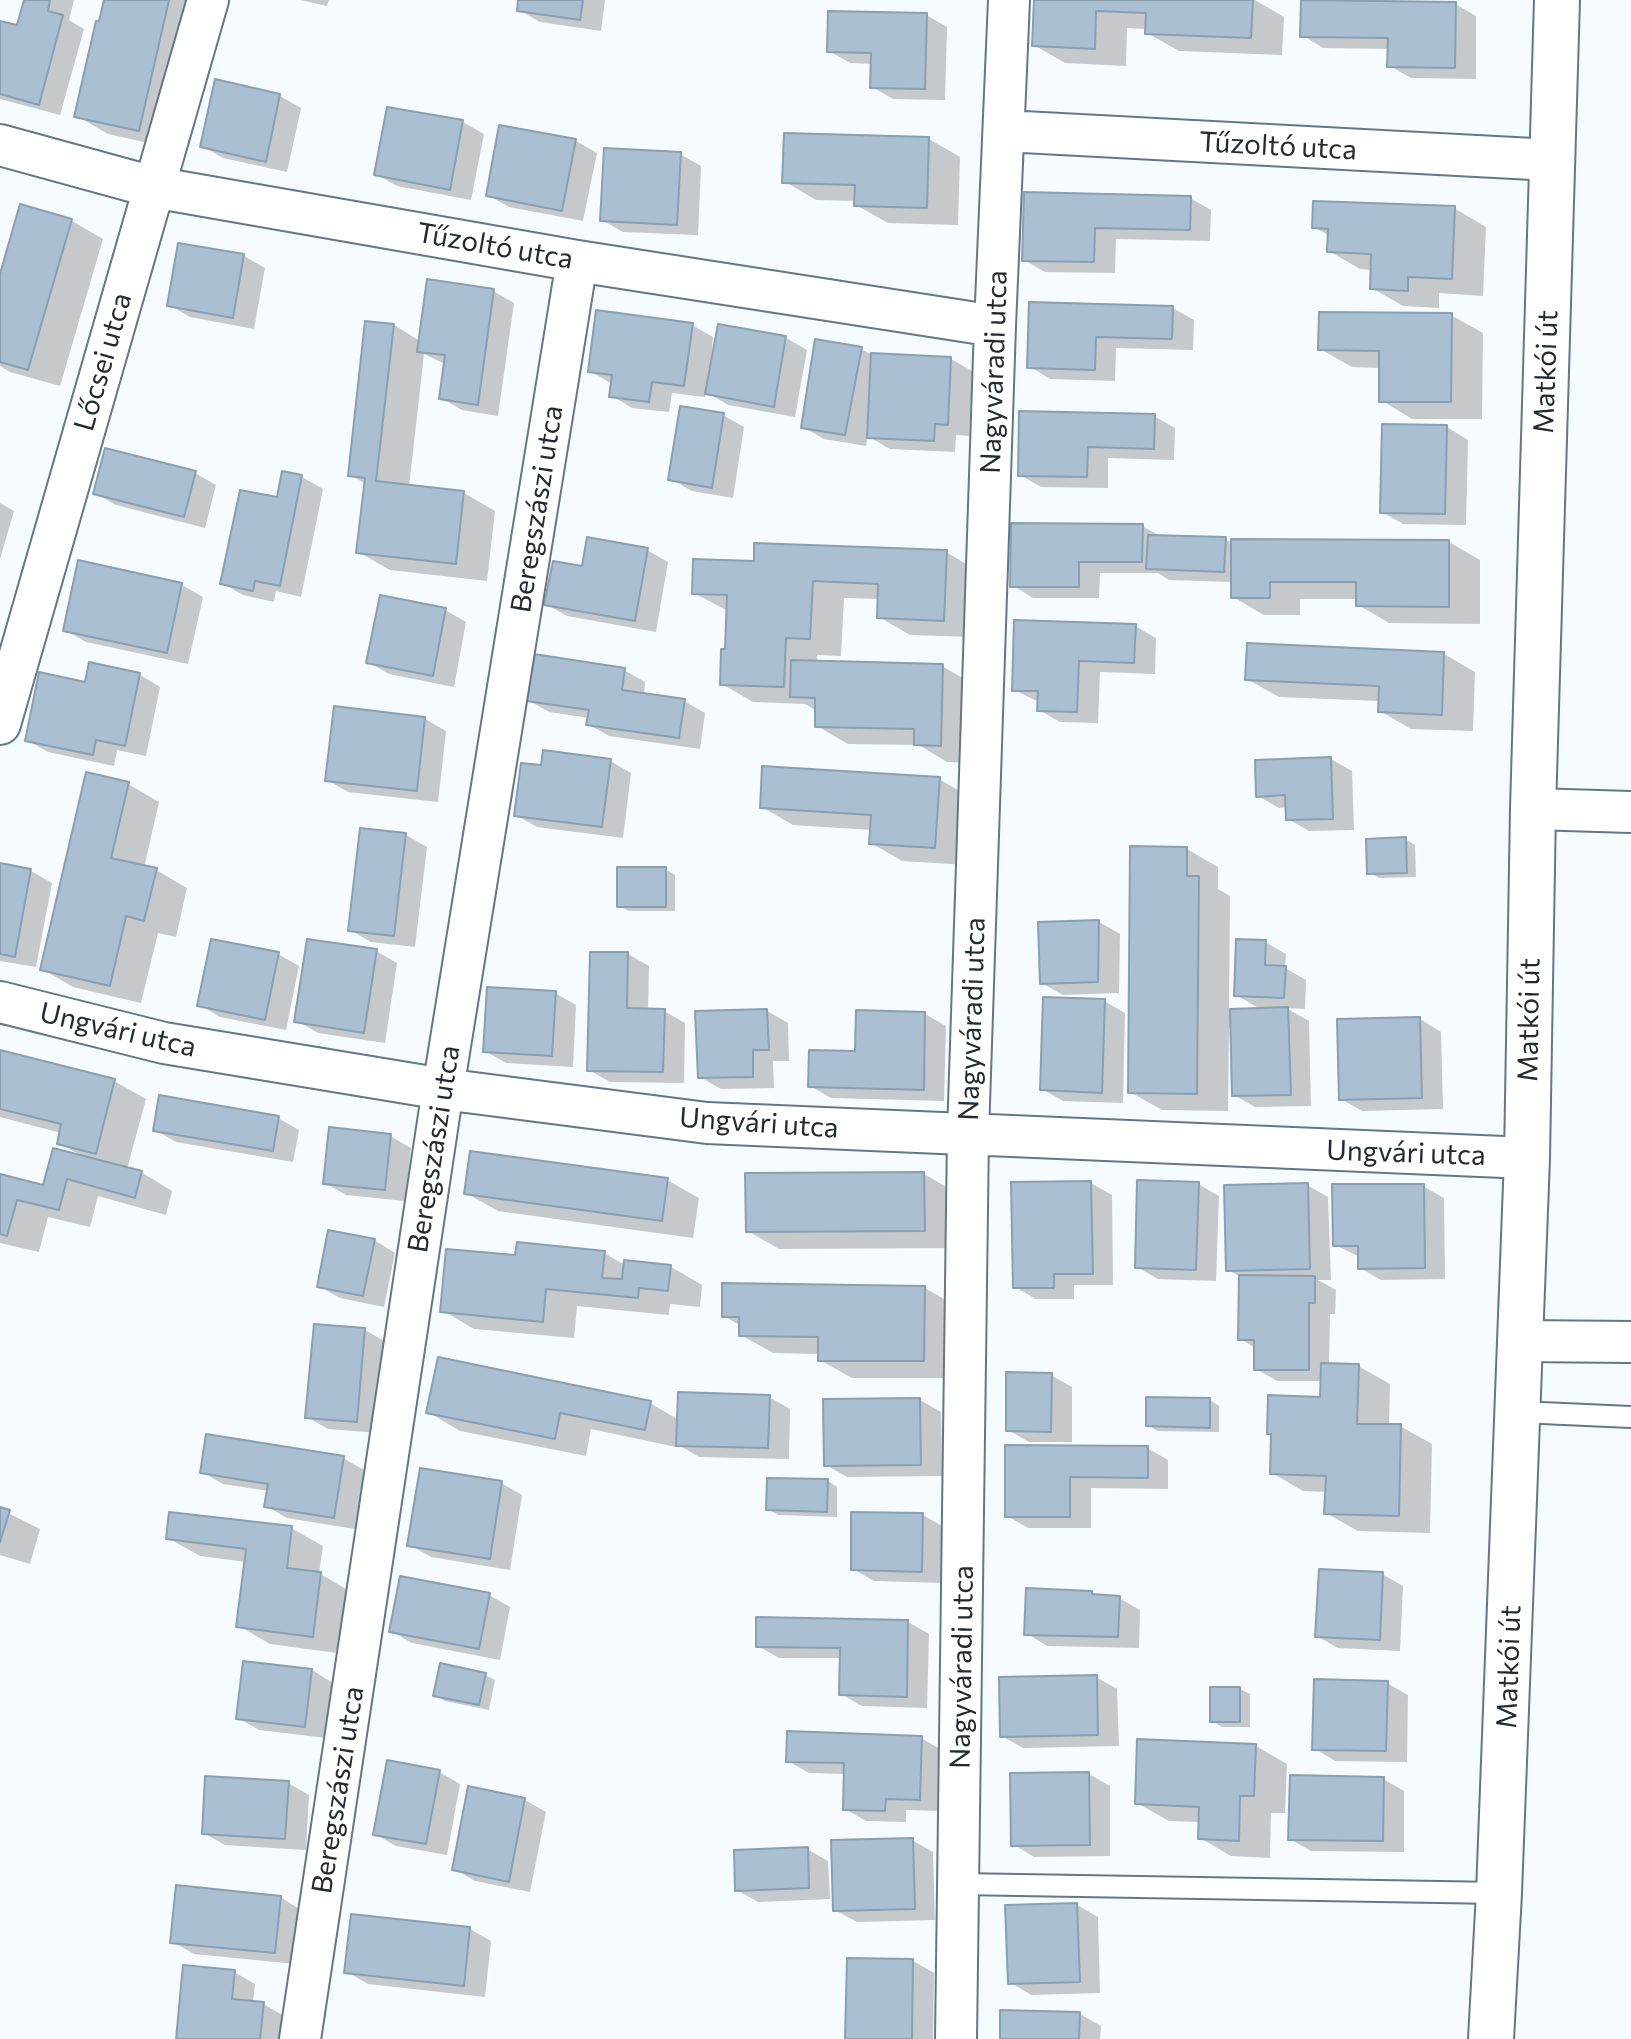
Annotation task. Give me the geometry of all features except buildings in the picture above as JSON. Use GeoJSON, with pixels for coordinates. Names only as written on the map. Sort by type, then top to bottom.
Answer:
{"type":"FeatureCollection","features":[{"type":"Feature","properties":{"kind":"street","name":"Lőcsei utca"},"geometry":{"type":"LineString","coordinates":[[0,724],[13,628],[153,187],[208,0]]}},
{"type":"Feature","properties":{"kind":"street","name":"Nagyváradi utca"},"geometry":{"type":"LineString","coordinates":[[956,2039],[968,1134],[1009,0]]}},
{"type":"Feature","properties":{"kind":"street","name":"Matkói út"},"geometry":{"type":"LineString","coordinates":[[1491,2039],[1519,1412],[1557,0]]}},
{"type":"Feature","properties":{"kind":"street","name":"Tűzoltó utca"},"geometry":{"type":"LineString","coordinates":[[1004,131],[1552,160]]}},
{"type":"Feature","properties":{"kind":"street","name":"Tűzoltó utca"},"geometry":{"type":"LineString","coordinates":[[0,145],[153,187],[577,261],[995,326]]}},
{"type":"Feature","properties":{"kind":"street","name":"Beregszászi utca"},"geometry":{"type":"LineString","coordinates":[[300,2039],[443,1089],[577,261]]}},
{"type":"Feature","properties":{"kind":"street"},"geometry":{"type":"LineString","coordinates":[[1533,809],[1631,812]]}},
{"type":"Feature","properties":{"kind":"street","name":"Ungvári utca"},"geometry":{"type":"LineString","coordinates":[[0,1002],[164,1043],[443,1089],[707,1123],[1527,1158]]}},
{"type":"Feature","properties":{"kind":"street"},"geometry":{"type":"LineString","coordinates":[[1520,1341],[1631,1342]]}},
{"type":"Feature","properties":{"kind":"lane"},"geometry":{"type":"LineString","coordinates":[[1519,1412],[1631,1417]]}},
{"type":"Feature","properties":{"kind":"lane"},"geometry":{"type":"LineString","coordinates":[[959,1884],[1499,1893]]}}]}
